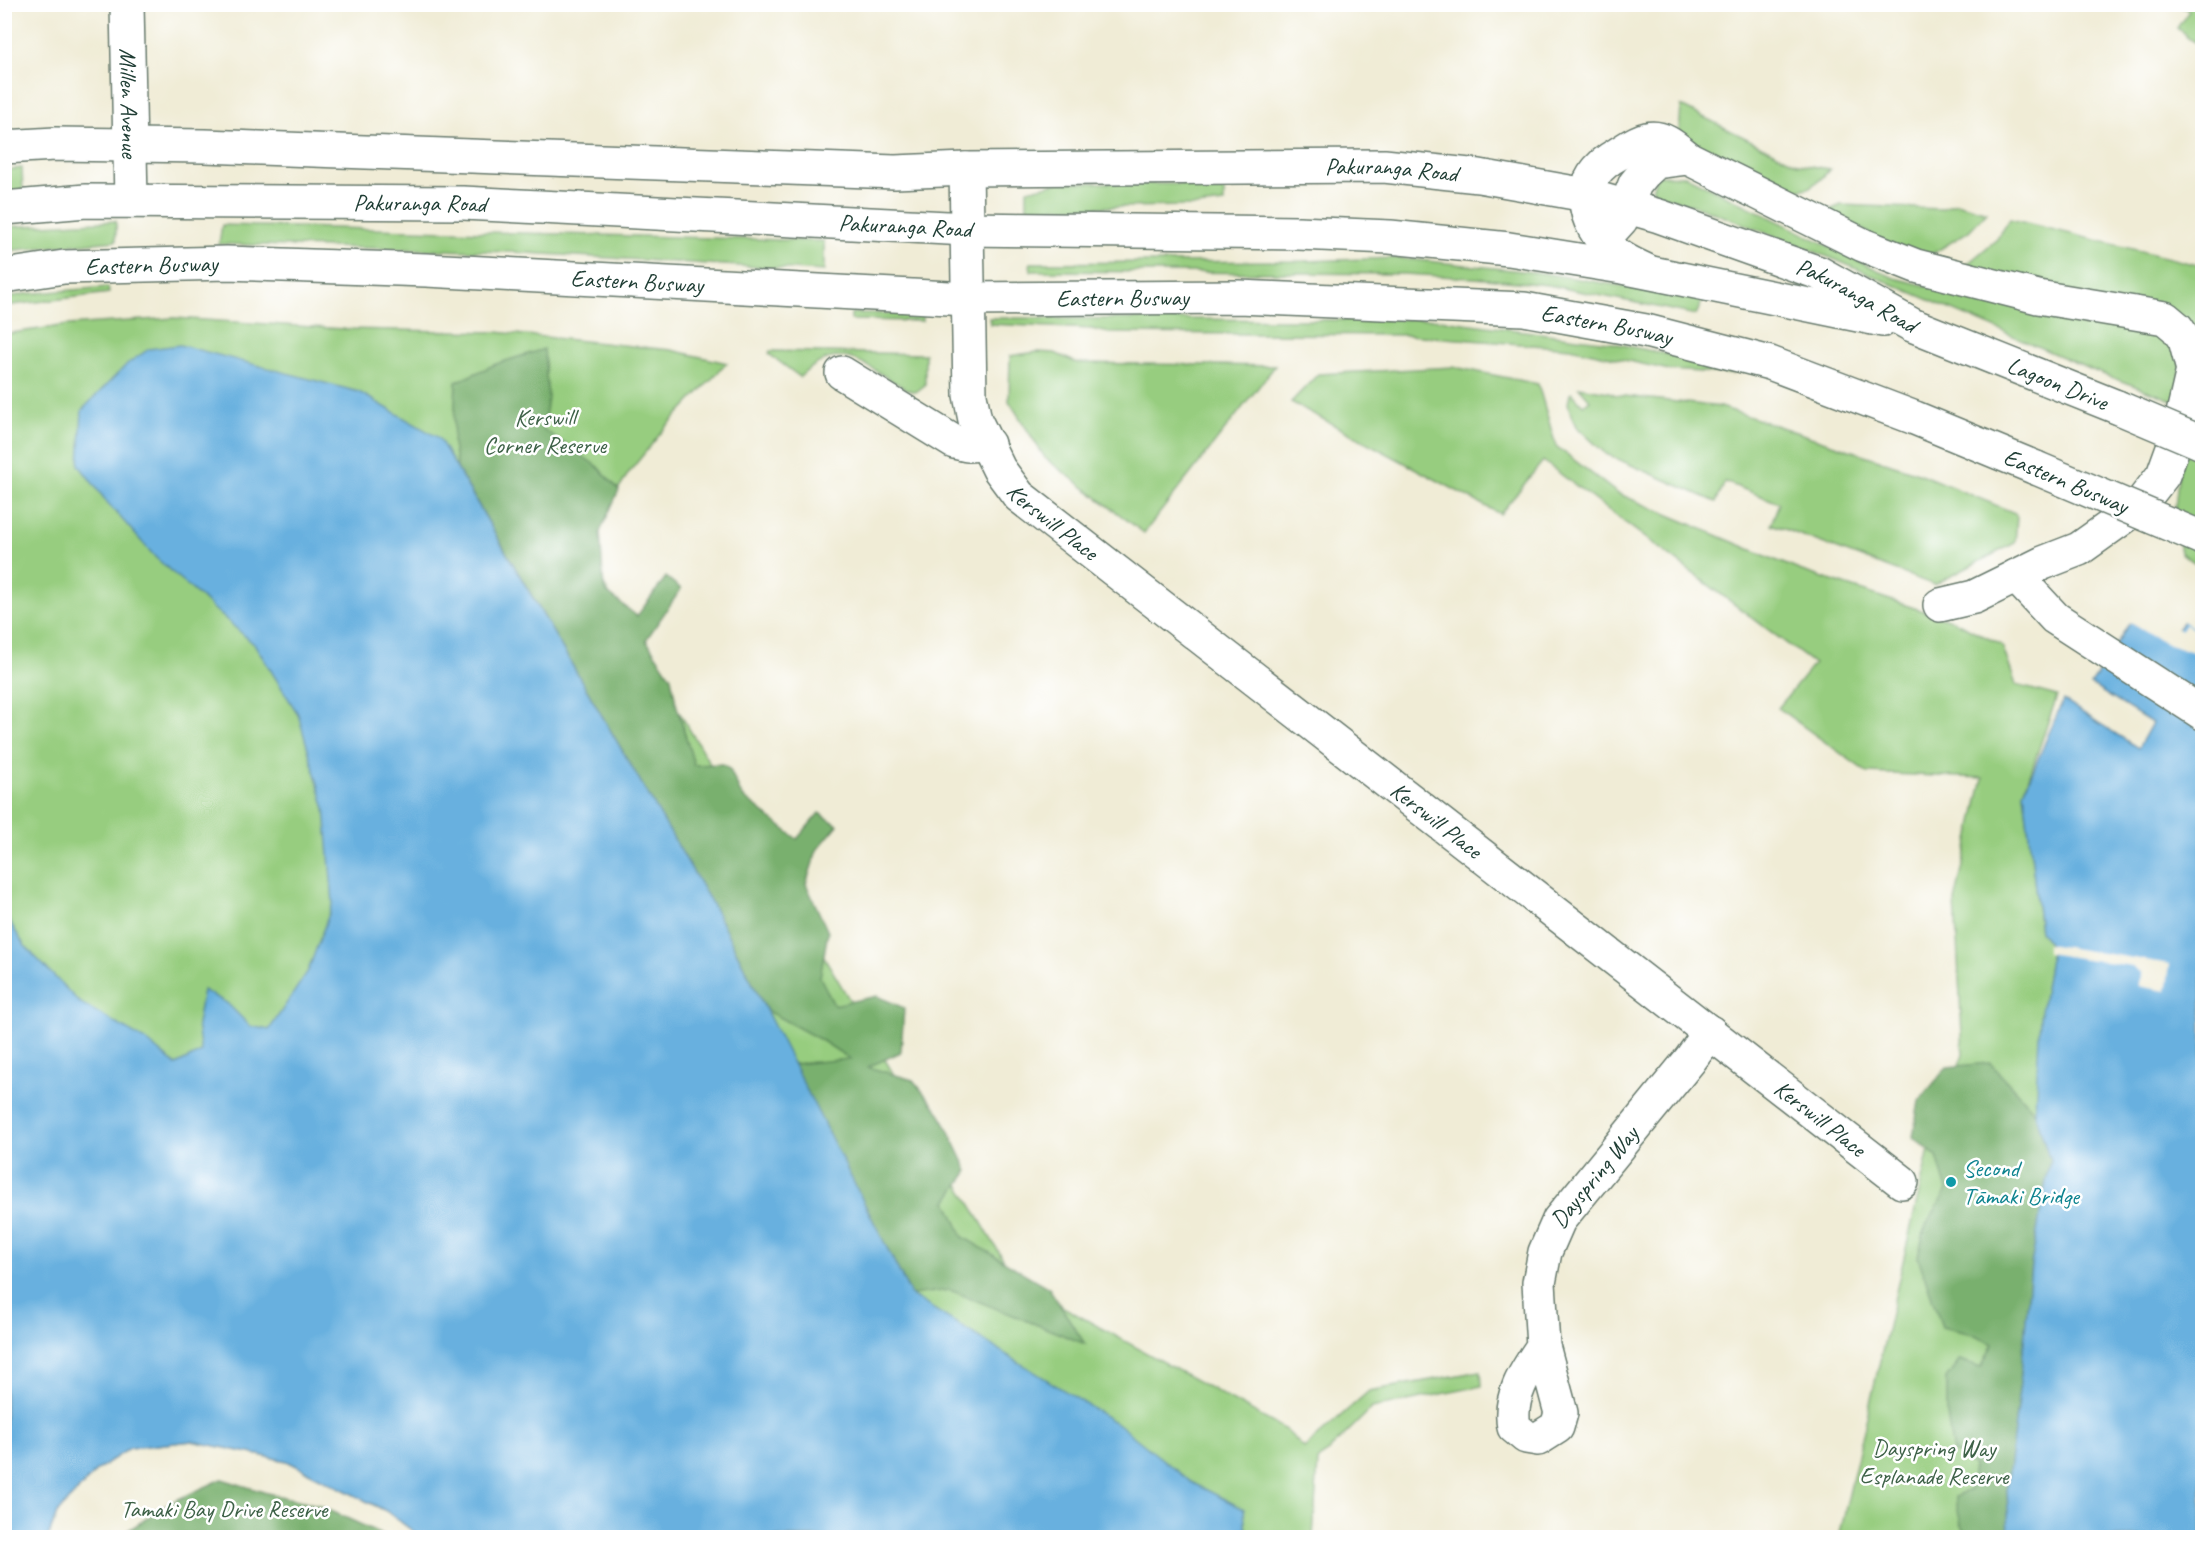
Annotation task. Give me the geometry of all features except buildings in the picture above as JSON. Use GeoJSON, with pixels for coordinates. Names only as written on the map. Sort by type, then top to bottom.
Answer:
{"type":"FeatureCollection","features":[{"type":"Feature","properties":{"kind":"main road","name":"Millen Avenue"},"geometry":{"type":"LineString","coordinates":[[127,4],[131,201]]}},
{"type":"Feature","properties":{"kind":"main road"},"geometry":{"type":"LineString","coordinates":[[1648,272],[1617,255],[1602,240],[1586,210],[1586,195],[1594,174],[1608,159],[1647,138],[1666,142],[1688,158],[1863,245],[1916,266],[2038,297],[2165,318],[2177,328],[2185,340],[2193,370],[2179,431],[2163,475],[2138,507],[2079,549],[1974,597],[1940,605]]}},
{"type":"Feature","properties":{"kind":"main road","name":"Pakuranga Road"},"geometry":{"type":"LineString","coordinates":[[10,141],[895,172],[966,169],[1384,166],[1479,176],[1586,195],[1627,206],[1819,273],[1912,325]]}},
{"type":"Feature","properties":{"kind":"main road"},"geometry":{"type":"LineString","coordinates":[[1557,257],[1586,249],[1602,240],[1621,220],[1635,184],[1656,162],[1688,158]]}},
{"type":"Feature","properties":{"kind":"main road","name":"Kerswill Place"},"geometry":{"type":"LineString","coordinates":[[966,169],[970,395],[975,420],[999,469],[1019,496],[1902,1182]]}},
{"type":"Feature","properties":{"kind":"main road","name":"Pakuranga Road"},"geometry":{"type":"LineString","coordinates":[[4,208],[86,201],[463,203],[967,229],[1298,233],[1390,237],[1509,249],[1648,272],[1912,325]]}},
{"type":"Feature","properties":{"kind":"main road","name":"Eastern Busway"},"geometry":{"type":"LineString","coordinates":[[4,276],[63,267],[227,262],[426,270],[968,299],[1239,297],[1524,309],[1646,331],[1770,363],[1915,418],[2202,538]]}},
{"type":"Feature","properties":{"kind":"main road","name":"Lagoon Drive"},"geometry":{"type":"LineString","coordinates":[[1912,325],[2202,443]]}},
{"type":"Feature","properties":{"kind":"main road"},"geometry":{"type":"LineString","coordinates":[[842,373],[954,442],[968,445],[988,444]]}},
{"type":"Feature","properties":{"kind":"main road"},"geometry":{"type":"LineString","coordinates":[[2016,576],[2055,618],[2202,713]]}},
{"type":"Feature","properties":{"kind":"main road","name":"Dayspring Way"},"geometry":{"type":"LineString","coordinates":[[1543,1346],[1539,1283],[1545,1252],[1559,1220],[1690,1060],[1710,1032]]}},
{"type":"Feature","properties":{"kind":"green space"},"geometry":{"type":"Polygon","coordinates":[[[2180,5],[2202,5],[2202,48],[2177,28],[2189,11],[2180,5]]]}},
{"type":"Feature","properties":{"kind":"green space"},"geometry":{"type":"Polygon","coordinates":[[[1681,106],[1798,164],[1830,169],[1808,188],[1786,192],[1679,135],[1681,106]]]}},
{"type":"Feature","properties":{"kind":"green space"},"geometry":{"type":"Polygon","coordinates":[[[22,168],[23,192],[5,194],[5,170],[22,168]]]}},
{"type":"Feature","properties":{"kind":"green space"},"geometry":{"type":"Polygon","coordinates":[[[1657,175],[1686,176],[1894,278],[2169,334],[2181,359],[2175,401],[2097,372],[1836,260],[1702,208],[1659,195],[1652,189],[1657,175]]]}},
{"type":"Feature","properties":{"kind":"green space"},"geometry":{"type":"Polygon","coordinates":[[[1061,182],[1224,185],[1224,203],[1197,206],[1027,208],[1027,190],[1061,182]]]}},
{"type":"Feature","properties":{"kind":"green space"},"geometry":{"type":"Polygon","coordinates":[[[1956,203],[1987,212],[1969,231],[1934,253],[1910,258],[1829,210],[1841,205],[1941,209],[1956,203]]]}},
{"type":"Feature","properties":{"kind":"green space"},"geometry":{"type":"Polygon","coordinates":[[[2010,219],[2202,266],[2202,340],[2195,326],[1965,266],[1997,239],[2010,219]]]}},
{"type":"Feature","properties":{"kind":"green space"},"geometry":{"type":"Polygon","coordinates":[[[116,221],[116,241],[5,251],[5,227],[116,221]]]}},
{"type":"Feature","properties":{"kind":"green space"},"geometry":{"type":"Polygon","coordinates":[[[222,225],[824,241],[824,271],[511,252],[219,244],[222,225]]]}},
{"type":"Feature","properties":{"kind":"green space"},"geometry":{"type":"Polygon","coordinates":[[[1398,258],[1542,273],[1703,299],[1696,315],[1548,285],[1475,278],[1404,274],[1031,271],[1030,263],[1304,261],[1398,258]]]}},
{"type":"Feature","properties":{"kind":"green space"},"geometry":{"type":"Polygon","coordinates":[[[108,287],[109,293],[5,306],[5,298],[24,294],[108,287]]]}},
{"type":"Feature","properties":{"kind":"green space"},"geometry":{"type":"Polygon","coordinates":[[[851,313],[922,314],[922,321],[851,320],[851,313]]]}},
{"type":"Feature","properties":{"kind":"green space","name":"Kerswill Corner Reserve"},"geometry":{"type":"Polygon","coordinates":[[[174,318],[344,329],[496,332],[671,350],[727,363],[665,428],[630,471],[600,517],[594,568],[1016,1281],[1286,1430],[1304,1448],[1369,1391],[1481,1371],[1482,1386],[1372,1408],[1318,1461],[1313,1537],[1247,1537],[1246,1527],[1246,1538],[421,1537],[386,1511],[287,1461],[192,1441],[130,1448],[96,1471],[57,1513],[48,1537],[5,1538],[5,334],[68,325],[174,318]]]}},
{"type":"Feature","properties":{"kind":"green space"},"geometry":{"type":"Polygon","coordinates":[[[989,318],[1434,319],[1608,342],[1720,365],[1733,374],[1669,370],[1570,348],[1407,335],[1109,333],[1091,329],[990,324],[989,318]]]}},
{"type":"Feature","properties":{"kind":"green space","name":"Kerswill Corner Reserve"},"geometry":{"type":"Polygon","coordinates":[[[544,349],[548,398],[543,429],[598,467],[619,490],[600,532],[604,590],[637,616],[666,577],[681,589],[646,640],[671,677],[694,765],[723,764],[730,770],[742,796],[797,839],[819,813],[838,825],[817,850],[806,884],[828,932],[820,977],[834,1005],[877,996],[904,1008],[901,1052],[868,1067],[913,1080],[940,1113],[968,1171],[947,1201],[963,1237],[1049,1288],[1085,1344],[950,1290],[911,1295],[793,1064],[850,1059],[821,1040],[767,1011],[711,902],[457,468],[453,444],[456,382],[496,364],[544,349]]]}},
{"type":"Feature","properties":{"kind":"green space"},"geometry":{"type":"Polygon","coordinates":[[[770,351],[925,354],[925,385],[916,392],[911,391],[869,366],[844,357],[830,358],[816,364],[800,377],[769,354],[770,351]]]}},
{"type":"Feature","properties":{"kind":"green space"},"geometry":{"type":"Polygon","coordinates":[[[1037,352],[1055,353],[1077,363],[1275,366],[1144,533],[1045,458],[1009,401],[1010,356],[1037,352]]]}},
{"type":"Feature","properties":{"kind":"green space","name":"Dayspring Way Esplanade Reserve"},"geometry":{"type":"Polygon","coordinates":[[[1454,367],[1538,384],[1556,446],[1617,493],[1799,570],[1954,621],[2002,645],[2016,685],[2057,696],[2024,792],[2040,931],[2049,943],[2088,960],[2041,1537],[1839,1537],[1934,1128],[1963,1055],[1955,901],[1983,778],[1868,773],[1778,708],[1814,664],[1543,461],[1500,514],[1291,402],[1318,374],[1454,367]]]}},
{"type":"Feature","properties":{"kind":"green space"},"geometry":{"type":"Polygon","coordinates":[[[2202,377],[2202,567],[2180,553],[2174,518],[2178,478],[2202,377]]]}},
{"type":"Feature","properties":{"kind":"green space"},"geometry":{"type":"Polygon","coordinates":[[[1579,387],[1616,395],[1721,407],[1918,473],[2015,513],[2017,517],[2015,543],[1934,585],[1771,524],[1779,503],[1725,482],[1716,502],[1606,454],[1578,428],[1571,415],[1568,403],[1570,394],[1572,393],[1583,405],[1590,400],[1579,387]]]}},
{"type":"Feature","properties":{"kind":"green space"},"geometry":{"type":"Polygon","coordinates":[[[1990,1063],[2035,1112],[2050,1160],[2031,1265],[2021,1375],[2007,1487],[2009,1537],[1969,1537],[1961,1524],[1955,1497],[1970,1490],[1973,1466],[1953,1452],[1947,1415],[1947,1378],[1960,1360],[1981,1367],[1993,1344],[1973,1334],[1942,1327],[1918,1257],[1925,1227],[1947,1190],[1937,1157],[1913,1137],[1919,1101],[1947,1067],[1990,1063]]]}},
{"type":"Feature","properties":{"kind":"green space","name":"Tamaki Bay Drive Reserve"},"geometry":{"type":"Polygon","coordinates":[[[222,1479],[318,1505],[385,1537],[118,1537],[170,1503],[222,1479]]]}},
{"type":"Feature","properties":{"kind":"water"},"geometry":{"type":"Polygon","coordinates":[[[180,345],[359,392],[439,438],[711,902],[911,1295],[1118,1424],[1191,1482],[1244,1509],[1246,1537],[421,1537],[386,1511],[287,1461],[192,1441],[130,1448],[96,1471],[57,1513],[48,1537],[5,1537],[5,914],[24,945],[79,1002],[145,1040],[176,1065],[201,1052],[197,1024],[203,990],[227,1003],[250,1026],[269,1030],[308,971],[333,903],[325,809],[298,714],[255,645],[156,558],[106,501],[79,465],[82,410],[127,364],[149,349],[180,345]]]}},
{"type":"Feature","properties":{"kind":"water"},"geometry":{"type":"Polygon","coordinates":[[[2202,590],[2202,1537],[2009,1538],[2007,1487],[2021,1375],[2031,1265],[2050,1160],[2035,1112],[2040,1017],[2050,959],[2049,943],[2040,931],[2024,792],[2063,700],[2138,748],[2152,723],[2091,685],[2130,622],[2163,640],[2179,627],[2202,590]]]}},
{"type":"Feature","properties":{"kind":"pier"},"geometry":{"type":"Polygon","coordinates":[[[2197,592],[2202,595],[2202,632],[2180,620],[2197,592]]]}},
{"type":"Feature","properties":{"kind":"pier"},"geometry":{"type":"Polygon","coordinates":[[[2129,619],[2162,637],[2174,627],[2181,631],[2185,624],[2202,634],[2202,647],[2199,654],[2169,645],[2127,621],[2129,619]]]}},
{"type":"Feature","properties":{"kind":"pier"},"geometry":{"type":"Polygon","coordinates":[[[2047,944],[2170,964],[2166,991],[2138,986],[2142,973],[2132,966],[2047,953],[2047,944]]]}},
{"type":"Feature","properties":{"kind":"place","name":"Second Tāmaki Bridge"},"geometry":{"type":"Point","coordinates":[1951,1182]}}]}
